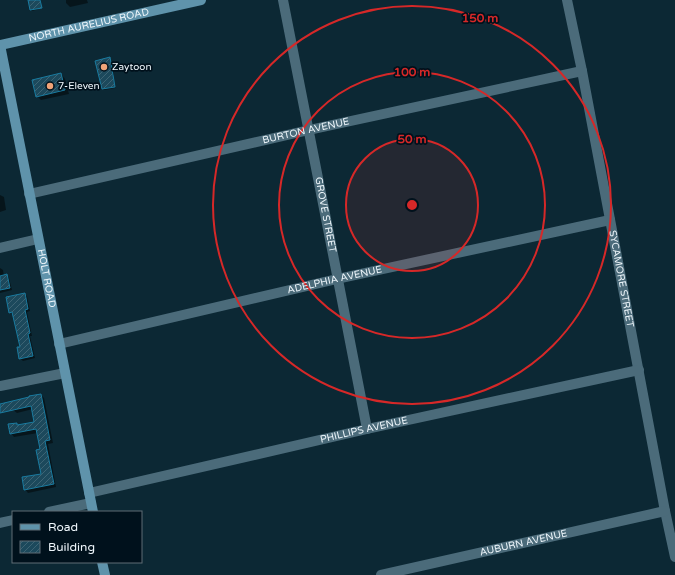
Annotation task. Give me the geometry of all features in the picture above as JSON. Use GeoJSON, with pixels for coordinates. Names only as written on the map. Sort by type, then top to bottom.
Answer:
{"type":"FeatureCollection","features":[{"type":"Feature","properties":{"kind":"main road","name":"NORTH AURELIUS ROAD"},"geometry":{"type":"LineString","coordinates":[[0,45],[200,0]]}},
{"type":"Feature","properties":{"kind":"main road","name":"HOLT ROAD"},"geometry":{"type":"LineString","coordinates":[[0,45],[91,502]]}},
{"type":"Feature","properties":{"kind":"main road"},"geometry":{"type":"LineString","coordinates":[[102,563],[105,575]]}},
{"type":"Feature","properties":{"kind":"street","name":"GROVE STREET"},"geometry":{"type":"LineString","coordinates":[[283,0],[310,130],[337,279],[368,429]]}},
{"type":"Feature","properties":{"kind":"street","name":"SYCAMORE STREET"},"geometry":{"type":"LineString","coordinates":[[567,0],[582,71],[675,557]]}},
{"type":"Feature","properties":{"kind":"street","name":"BURTON AVENUE"},"geometry":{"type":"LineString","coordinates":[[29,194],[310,130],[582,71]]}},
{"type":"Feature","properties":{"kind":"street","name":"ADELPHIA AVENUE"},"geometry":{"type":"LineString","coordinates":[[59,344],[337,279],[610,220]]}},
{"type":"Feature","properties":{"kind":"street"},"geometry":{"type":"LineString","coordinates":[[0,248],[38,239]]}},
{"type":"Feature","properties":{"kind":"street","name":"PHILLIPS AVENUE"},"geometry":{"type":"LineString","coordinates":[[53,511],[368,429],[639,370]]}},
{"type":"Feature","properties":{"kind":"street"},"geometry":{"type":"LineString","coordinates":[[0,386],[65,373]]}},
{"type":"Feature","properties":{"kind":"street","name":"AUBURN AVENUE"},"geometry":{"type":"LineString","coordinates":[[381,575],[665,511]]}},
{"type":"Feature","properties":{"kind":"street"},"geometry":{"type":"LineString","coordinates":[[0,523],[12,520]]}},
{"type":"Feature","properties":{"kind":"building"},"geometry":{"type":"Polygon","coordinates":[[[28,0],[40,0],[42,8],[30,10],[28,0]]]}},
{"type":"Feature","properties":{"kind":"building","name":"Zaytoon"},"geometry":{"type":"Polygon","coordinates":[[[110,57],[115,87],[102,89],[95,61],[110,57]]]}},
{"type":"Feature","properties":{"kind":"building"},"geometry":{"type":"Polygon","coordinates":[[[61,73],[65,90],[36,97],[32,80],[61,73]]]}},
{"type":"Feature","properties":{"kind":"building"},"geometry":{"type":"Polygon","coordinates":[[[7,274],[10,288],[0,290],[0,276],[7,274]]]}},
{"type":"Feature","properties":{"kind":"building"},"geometry":{"type":"Polygon","coordinates":[[[25,293],[28,309],[25,310],[30,333],[28,334],[33,356],[19,359],[17,347],[20,347],[12,312],[9,313],[6,297],[25,293]]]}},
{"type":"Feature","properties":{"kind":"building"},"geometry":{"type":"Polygon","coordinates":[[[41,394],[50,440],[45,441],[54,484],[24,490],[22,477],[41,474],[36,450],[40,449],[36,429],[10,434],[8,424],[17,423],[17,425],[34,422],[31,406],[0,413],[0,404],[41,394]]]}},
{"type":"Feature","properties":{"kind":"place","name":"Zaytoon"},"geometry":{"type":"Point","coordinates":[104,67]}},
{"type":"Feature","properties":{"kind":"place","name":"7-Eleven"},"geometry":{"type":"Point","coordinates":[50,86]}}]}
